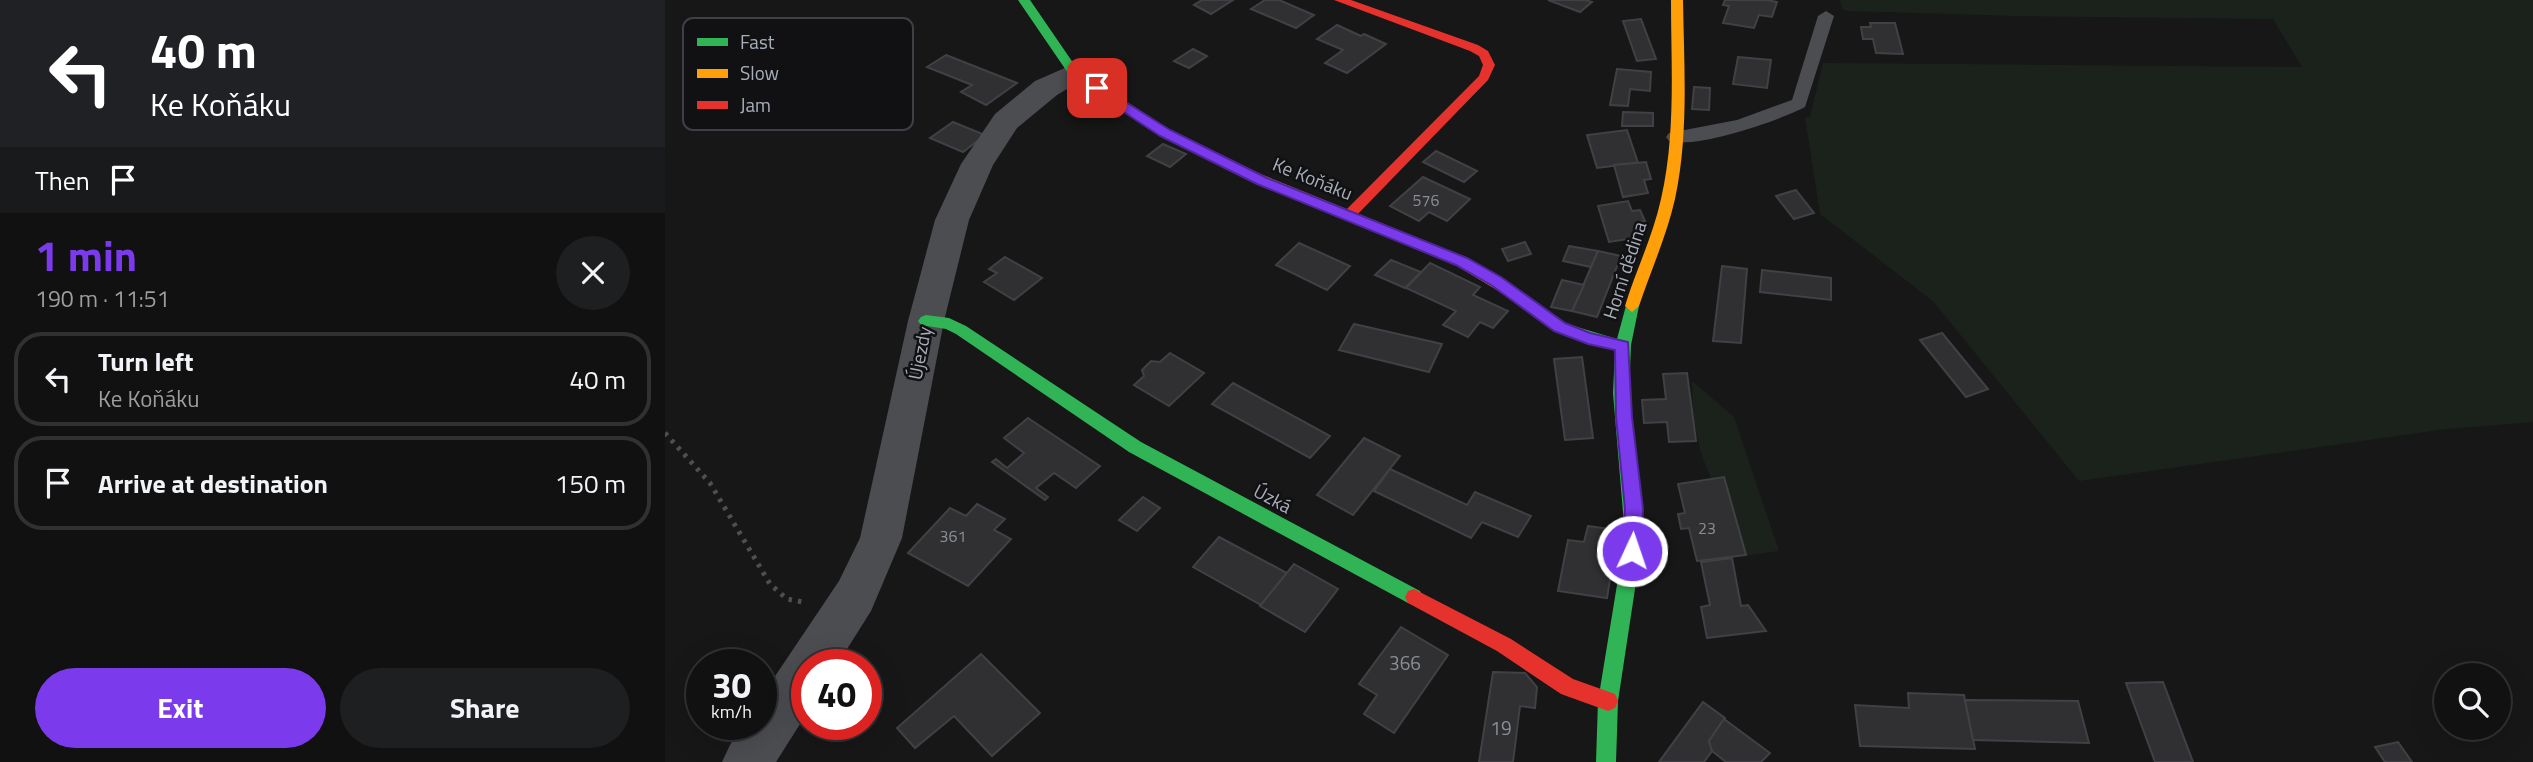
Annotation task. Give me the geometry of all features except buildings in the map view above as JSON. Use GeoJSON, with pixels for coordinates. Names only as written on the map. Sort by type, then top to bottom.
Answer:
{"type":"FeatureCollection","features":[{"type":"Feature","properties":{"kind":"street","name":"Ke Koňáku"},"geometry":{"type":"LineString","coordinates":[[1024,0],[1074,73],[1165,133],[1262,181],[1462,262],[1496,281],[1559,327],[1588,338],[1623,346]]}},
{"type":"Feature","properties":{"kind":"street"},"geometry":{"type":"LineString","coordinates":[[1340,0],[1474,48],[1484,54],[1489,65],[1483,77],[1349,215]]}},
{"type":"Feature","properties":{"kind":"street","name":"Horní dědina"},"geometry":{"type":"LineString","coordinates":[[1606,762],[1608,701],[1633,536],[1634,509],[1624,417],[1623,346],[1633,303],[1663,217],[1672,173],[1677,0]]}},
{"type":"Feature","properties":{"kind":"street","name":"Újezdy"},"geometry":{"type":"LineString","coordinates":[[820,649],[855,596],[872,561],[886,518],[926,321],[952,220],[977,164],[1006,121],[1046,88],[1074,73]]}},
{"type":"Feature","properties":{"kind":"street","name":"Úzká"},"geometry":{"type":"LineString","coordinates":[[926,321],[949,324],[961,330],[1135,447],[1504,645],[1568,687],[1608,701]]}},
{"type":"Feature","properties":{"kind":"street"},"geometry":{"type":"LineString","coordinates":[[747,762],[791,695]]}},
{"type":"Feature","properties":{"kind":"lane"},"geometry":{"type":"LineString","coordinates":[[1675,137],[1776,114],[1799,103],[1826,16]]}},
{"type":"Feature","properties":{"kind":"path"},"geometry":{"type":"LineString","coordinates":[[665,433],[710,483],[770,584],[787,599],[810,603],[855,596]]}},
{"type":"Feature","properties":{"kind":"shaded area"},"geometry":{"type":"Polygon","coordinates":[[[1840,0],[2533,0],[2533,422],[2446,429],[2079,481],[1933,301],[1820,214],[1805,117],[1810,117],[1823,63],[2302,67],[2273,19],[1850,11],[1842,9],[1840,0]]]}},
{"type":"Feature","properties":{"kind":"shaded area"},"geometry":{"type":"Polygon","coordinates":[[[1692,381],[1734,417],[1779,551],[1735,557],[1723,509],[1702,456],[1693,420],[1692,381]]]}},
{"type":"Feature","properties":{"kind":"traffic: fast"},"geometry":{"type":"LineString","coordinates":[[1024,0],[1074,73],[1165,133],[1253,176]]}},
{"type":"Feature","properties":{"kind":"traffic: fast"},"geometry":{"type":"LineString","coordinates":[[1507,289],[1559,327],[1588,338],[1623,346]]}},
{"type":"Feature","properties":{"kind":"traffic: fast"},"geometry":{"type":"LineString","coordinates":[[1606,762],[1608,701],[1634,536],[1621,393],[1623,345],[1632,306]]}},
{"type":"Feature","properties":{"kind":"traffic: fast"},"geometry":{"type":"LineString","coordinates":[[926,321],[949,324],[961,330],[1135,447],[1414,597]]}},
{"type":"Feature","properties":{"kind":"traffic: slow"},"geometry":{"type":"LineString","coordinates":[[1632,306],[1664,213],[1672,174],[1678,100],[1677,0]]}},
{"type":"Feature","properties":{"kind":"traffic: slow"},"geometry":{"type":"LineString","coordinates":[[1253,176],[1462,262],[1507,289]]}},
{"type":"Feature","properties":{"kind":"traffic: jam"},"geometry":{"type":"LineString","coordinates":[[1340,0],[1474,48],[1484,54],[1489,65],[1484,77],[1349,215]]}},
{"type":"Feature","properties":{"kind":"traffic: jam"},"geometry":{"type":"LineString","coordinates":[[1414,597],[1504,645],[1568,687],[1608,701]]}},
{"type":"Feature","properties":{"kind":"route"},"geometry":{"type":"LineString","coordinates":[[1097,88],[1165,133],[1262,181],[1462,262],[1496,281],[1559,327],[1588,338],[1623,346],[1624,417],[1634,509],[1632,551]]}}]}
